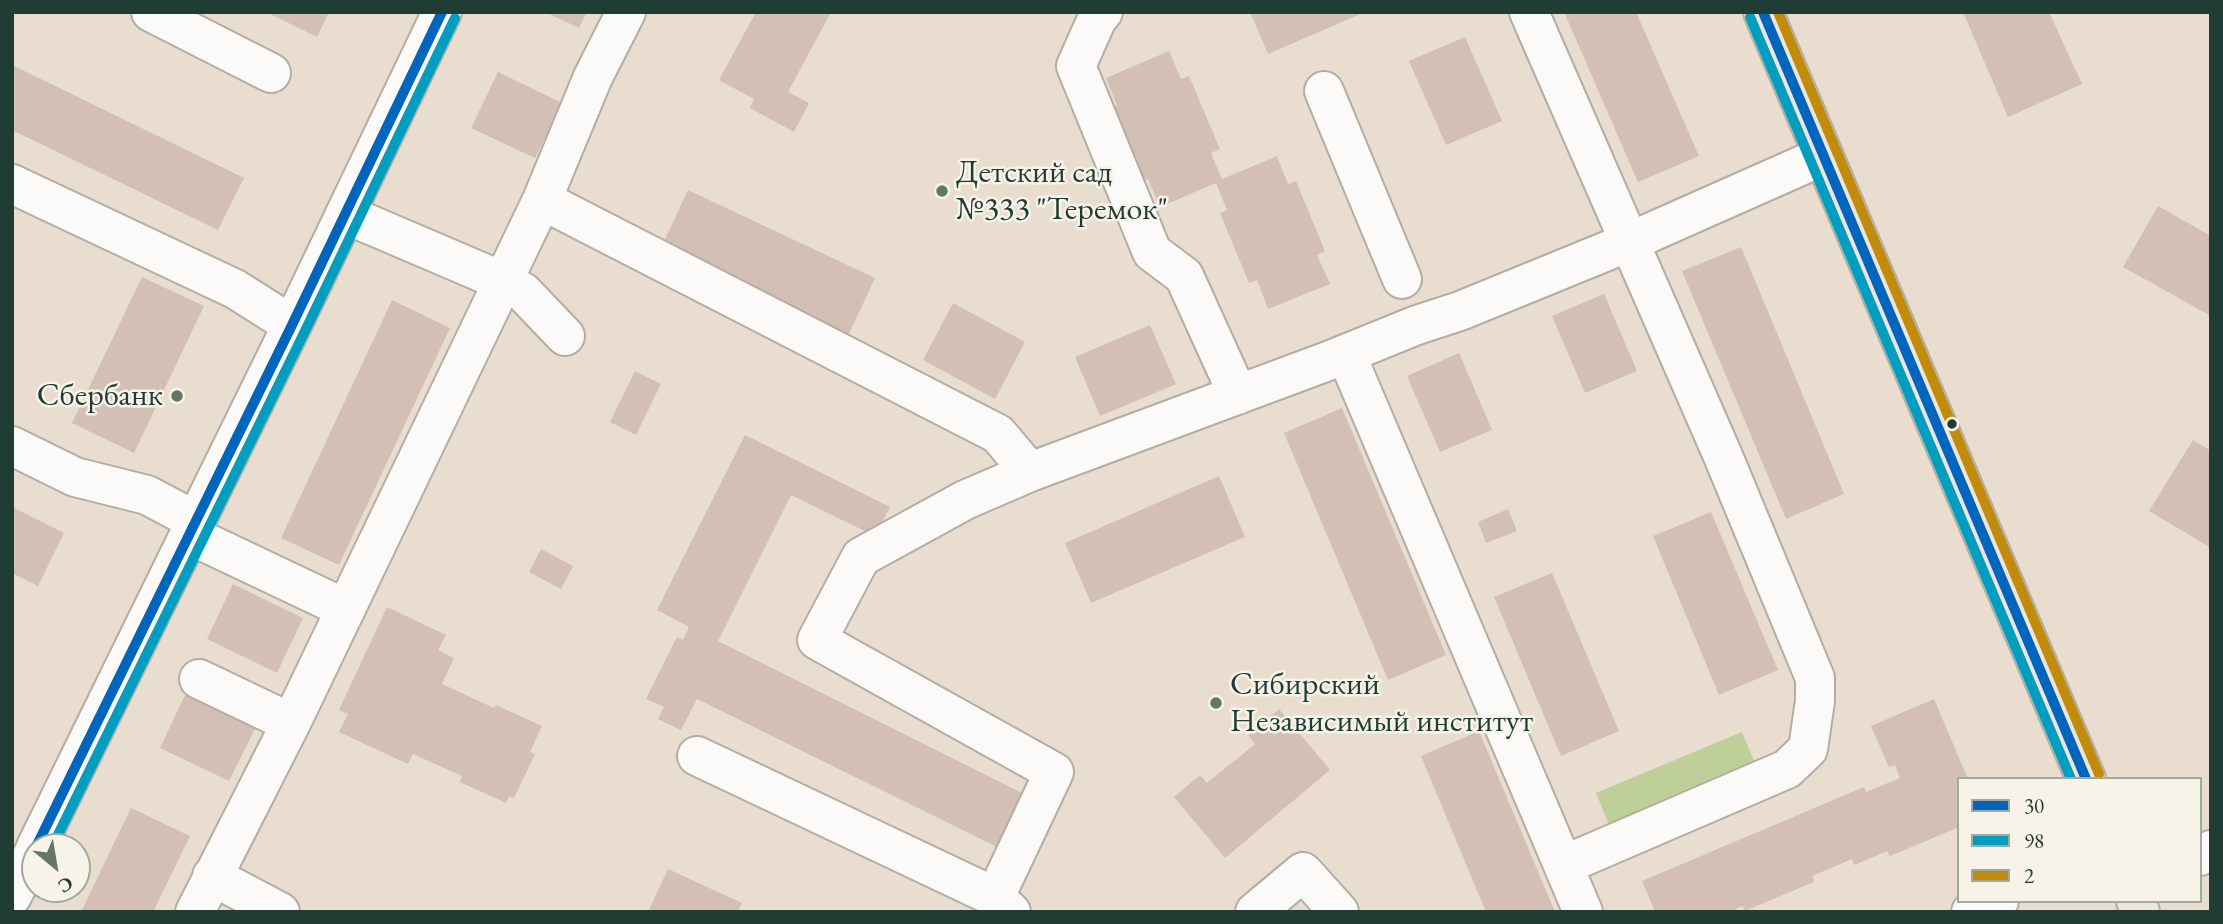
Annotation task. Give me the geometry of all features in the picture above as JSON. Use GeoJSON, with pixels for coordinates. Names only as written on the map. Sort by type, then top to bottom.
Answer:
{"type":"FeatureCollection","features":[{"type":"Feature","properties":{"kind":"main road"},"geometry":{"type":"LineString","coordinates":[[1763,12],[2085,777]]}},
{"type":"Feature","properties":{"kind":"street"},"geometry":{"type":"LineString","coordinates":[[151,12],[271,73]]}},
{"type":"Feature","properties":{"kind":"street"},"geometry":{"type":"LineString","coordinates":[[43,833],[442,12]]}},
{"type":"Feature","properties":{"kind":"street"},"geometry":{"type":"LineString","coordinates":[[195,912],[291,723],[542,200],[593,77],[626,12]]}},
{"type":"Feature","properties":{"kind":"street"},"geometry":{"type":"LineString","coordinates":[[1103,12],[1097,19],[1076,66],[1152,252],[1184,276],[1238,395]]}},
{"type":"Feature","properties":{"kind":"street"},"geometry":{"type":"LineString","coordinates":[[1529,12],[1723,456],[1815,678],[1815,701],[1808,749],[1787,769],[1564,864]]}},
{"type":"Feature","properties":{"kind":"street"},"geometry":{"type":"LineString","coordinates":[[1324,91],[1402,279]]}},
{"type":"Feature","properties":{"kind":"street"},"geometry":{"type":"LineString","coordinates":[[697,756],[1003,904],[1054,772],[817,640],[861,557],[965,500],[1030,472],[1460,311],[1629,242],[1823,156]]}},
{"type":"Feature","properties":{"kind":"street"},"geometry":{"type":"LineString","coordinates":[[12,184],[235,289],[292,325]]}},
{"type":"Feature","properties":{"kind":"street"},"geometry":{"type":"LineString","coordinates":[[542,200],[998,434],[1030,472]]}},
{"type":"Feature","properties":{"kind":"street"},"geometry":{"type":"LineString","coordinates":[[345,215],[523,292],[565,336]]}},
{"type":"Feature","properties":{"kind":"street"},"geometry":{"type":"LineString","coordinates":[[1346,354],[1583,912]]}},
{"type":"Feature","properties":{"kind":"street"},"geometry":{"type":"LineString","coordinates":[[12,446],[75,477],[147,495],[193,528],[346,609]]}},
{"type":"Feature","properties":{"kind":"street"},"geometry":{"type":"LineString","coordinates":[[200,678],[291,723]]}},
{"type":"Feature","properties":{"kind":"street"},"geometry":{"type":"LineString","coordinates":[[1255,912],[1303,872],[1339,912]]}},
{"type":"Feature","properties":{"kind":"street"},"geometry":{"type":"LineString","coordinates":[[212,876],[280,912]]}},
{"type":"Feature","properties":{"kind":"street"},"geometry":{"type":"LineString","coordinates":[[12,897],[21,879]]}},
{"type":"Feature","properties":{"kind":"street"},"geometry":{"type":"LineString","coordinates":[[1971,912],[1994,903]]}},
{"type":"Feature","properties":{"kind":"green space"},"geometry":{"type":"Polygon","coordinates":[[[1742,732],[1757,768],[1611,830],[1596,793],[1742,732]]]}},
{"type":"Feature","properties":{"kind":"building"},"geometry":{"type":"Polygon","coordinates":[[[266,12],[329,12],[317,37],[266,12]]]}},
{"type":"Feature","properties":{"kind":"building"},"geometry":{"type":"Polygon","coordinates":[[[545,12],[587,12],[579,28],[545,12]]]}},
{"type":"Feature","properties":{"kind":"building"},"geometry":{"type":"Polygon","coordinates":[[[756,12],[831,12],[788,92],[809,103],[794,132],[750,108],[754,99],[719,80],[756,12]]]}},
{"type":"Feature","properties":{"kind":"building"},"geometry":{"type":"Polygon","coordinates":[[[1250,12],[1365,12],[1268,54],[1250,12]]]}},
{"type":"Feature","properties":{"kind":"building"},"geometry":{"type":"Polygon","coordinates":[[[1564,12],[1636,12],[1699,156],[1638,182],[1564,12]]]}},
{"type":"Feature","properties":{"kind":"building"},"geometry":{"type":"Polygon","coordinates":[[[1963,12],[2049,12],[2082,84],[2008,117],[1963,12]]]}},
{"type":"Feature","properties":{"kind":"building"},"geometry":{"type":"Polygon","coordinates":[[[1465,37],[1502,121],[1446,145],[1409,61],[1465,37]]]}},
{"type":"Feature","properties":{"kind":"building"},"geometry":{"type":"Polygon","coordinates":[[[1169,51],[1181,79],[1189,76],[1220,149],[1211,153],[1222,179],[1277,156],[1288,184],[1296,181],[1325,251],[1317,255],[1330,284],[1268,309],[1257,280],[1249,283],[1220,213],[1227,210],[1216,183],[1160,207],[1148,179],[1141,182],[1110,108],[1117,105],[1106,78],[1169,51]]]}},
{"type":"Feature","properties":{"kind":"building"},"geometry":{"type":"Polygon","coordinates":[[[12,65],[244,178],[218,230],[12,130],[12,65]]]}},
{"type":"Feature","properties":{"kind":"building"},"geometry":{"type":"Polygon","coordinates":[[[498,72],[562,103],[535,158],[471,128],[498,72]]]}},
{"type":"Feature","properties":{"kind":"building"},"geometry":{"type":"Polygon","coordinates":[[[688,190],[875,278],[848,336],[661,248],[688,190]]]}},
{"type":"Feature","properties":{"kind":"building"},"geometry":{"type":"Polygon","coordinates":[[[2158,206],[2211,236],[2211,316],[2123,267],[2158,206]]]}},
{"type":"Feature","properties":{"kind":"building"},"geometry":{"type":"Polygon","coordinates":[[[1741,247],[1844,494],[1786,519],[1682,271],[1741,247]]]}},
{"type":"Feature","properties":{"kind":"building"},"geometry":{"type":"Polygon","coordinates":[[[142,277],[204,306],[134,453],[72,423],[142,277]]]}},
{"type":"Feature","properties":{"kind":"building"},"geometry":{"type":"Polygon","coordinates":[[[1604,294],[1637,371],[1585,393],[1552,316],[1604,294]]]}},
{"type":"Feature","properties":{"kind":"building"},"geometry":{"type":"Polygon","coordinates":[[[392,300],[450,328],[339,565],[281,538],[392,300]]]}},
{"type":"Feature","properties":{"kind":"building"},"geometry":{"type":"Polygon","coordinates":[[[953,303],[1025,342],[995,399],[923,360],[953,303]]]}},
{"type":"Feature","properties":{"kind":"building"},"geometry":{"type":"Polygon","coordinates":[[[1150,325],[1176,384],[1100,416],[1075,357],[1150,325]]]}},
{"type":"Feature","properties":{"kind":"building"},"geometry":{"type":"Polygon","coordinates":[[[1459,353],[1492,430],[1440,452],[1407,376],[1459,353]]]}},
{"type":"Feature","properties":{"kind":"building"},"geometry":{"type":"Polygon","coordinates":[[[635,371],[661,384],[636,435],[610,422],[635,371]]]}},
{"type":"Feature","properties":{"kind":"building"},"geometry":{"type":"Polygon","coordinates":[[[1342,408],[1446,655],[1388,680],[1284,433],[1342,408]]]}},
{"type":"Feature","properties":{"kind":"building"},"geometry":{"type":"Polygon","coordinates":[[[745,435],[890,507],[875,536],[791,495],[718,641],[1026,795],[999,848],[697,699],[681,730],[658,719],[664,707],[646,699],[677,637],[683,640],[689,627],[657,610],[745,435]]]}},
{"type":"Feature","properties":{"kind":"building"},"geometry":{"type":"Polygon","coordinates":[[[2193,440],[2211,451],[2211,548],[2149,511],[2193,440]]]}},
{"type":"Feature","properties":{"kind":"building"},"geometry":{"type":"Polygon","coordinates":[[[1219,476],[1245,537],[1091,603],[1065,543],[1219,476]]]}},
{"type":"Feature","properties":{"kind":"building"},"geometry":{"type":"Polygon","coordinates":[[[12,507],[64,533],[38,586],[12,573],[12,507]]]}},
{"type":"Feature","properties":{"kind":"building"},"geometry":{"type":"Polygon","coordinates":[[[1508,509],[1517,531],[1486,543],[1478,522],[1508,509]]]}},
{"type":"Feature","properties":{"kind":"building"},"geometry":{"type":"Polygon","coordinates":[[[1711,512],[1778,670],[1719,695],[1653,536],[1711,512]]]}},
{"type":"Feature","properties":{"kind":"building"},"geometry":{"type":"Polygon","coordinates":[[[541,549],[573,566],[561,589],[529,572],[541,549]]]}},
{"type":"Feature","properties":{"kind":"building"},"geometry":{"type":"Polygon","coordinates":[[[1552,573],[1619,731],[1561,756],[1494,597],[1552,573]]]}},
{"type":"Feature","properties":{"kind":"building"},"geometry":{"type":"Polygon","coordinates":[[[233,584],[303,618],[277,673],[207,639],[233,584]]]}},
{"type":"Feature","properties":{"kind":"building"},"geometry":{"type":"Polygon","coordinates":[[[387,607],[446,635],[438,650],[454,658],[442,684],[542,726],[530,752],[535,754],[514,798],[509,796],[506,803],[460,782],[462,776],[413,754],[408,764],[339,732],[348,714],[339,710],[387,607]]]}},
{"type":"Feature","properties":{"kind":"building"},"geometry":{"type":"Polygon","coordinates":[[[186,693],[256,727],[229,781],[160,748],[186,693]]]}},
{"type":"Feature","properties":{"kind":"building"},"geometry":{"type":"Polygon","coordinates":[[[1934,699],[1967,777],[1957,777],[1957,828],[1890,856],[1887,851],[1854,865],[1852,859],[1812,876],[1814,882],[1745,911],[1743,906],[1729,912],[1655,912],[1642,881],[1864,787],[1866,792],[1900,778],[1895,765],[1889,767],[1871,726],[1934,699]]]}},
{"type":"Feature","properties":{"kind":"building"},"geometry":{"type":"Polygon","coordinates":[[[1279,709],[1330,770],[1225,858],[1174,797],[1200,775],[1207,783],[1255,744],[1248,735],[1279,709]]]}},
{"type":"Feature","properties":{"kind":"building"},"geometry":{"type":"Polygon","coordinates":[[[1479,731],[1555,912],[1486,912],[1421,756],[1479,731]]]}},
{"type":"Feature","properties":{"kind":"building"},"geometry":{"type":"Polygon","coordinates":[[[131,808],[190,836],[153,912],[81,912],[85,903],[91,903],[91,891],[131,808]]]}},
{"type":"Feature","properties":{"kind":"building"},"geometry":{"type":"Polygon","coordinates":[[[668,869],[742,903],[738,912],[648,912],[668,869]]]}},
{"type":"Feature","properties":{"kind":"transit line","name":"30"},"geometry":{"type":"LineString","coordinates":[[43,833],[442,12]]}},
{"type":"Feature","properties":{"kind":"transit line","name":"30"},"geometry":{"type":"LineString","coordinates":[[1763,12],[2085,777]]}},
{"type":"Feature","properties":{"kind":"transit line","name":"2"},"geometry":{"type":"LineString","coordinates":[[1778,12],[2099,774]]}},
{"type":"Feature","properties":{"kind":"transit line","name":"98"},"geometry":{"type":"LineString","coordinates":[[1750,17],[2070,777]]}},
{"type":"Feature","properties":{"kind":"transit line","name":"98"},"geometry":{"type":"LineString","coordinates":[[59,833],[455,18]]}},
{"type":"Feature","properties":{"kind":"place","name":"Детский сад №333 \"Теремок\""},"geometry":{"type":"Point","coordinates":[942,191]}},
{"type":"Feature","properties":{"kind":"place","name":"Сбербанк"},"geometry":{"type":"Point","coordinates":[177,396]}},
{"type":"Feature","properties":{"kind":"place","name":"Сибирский Независимый институт"},"geometry":{"type":"Point","coordinates":[1216,703]}}]}
